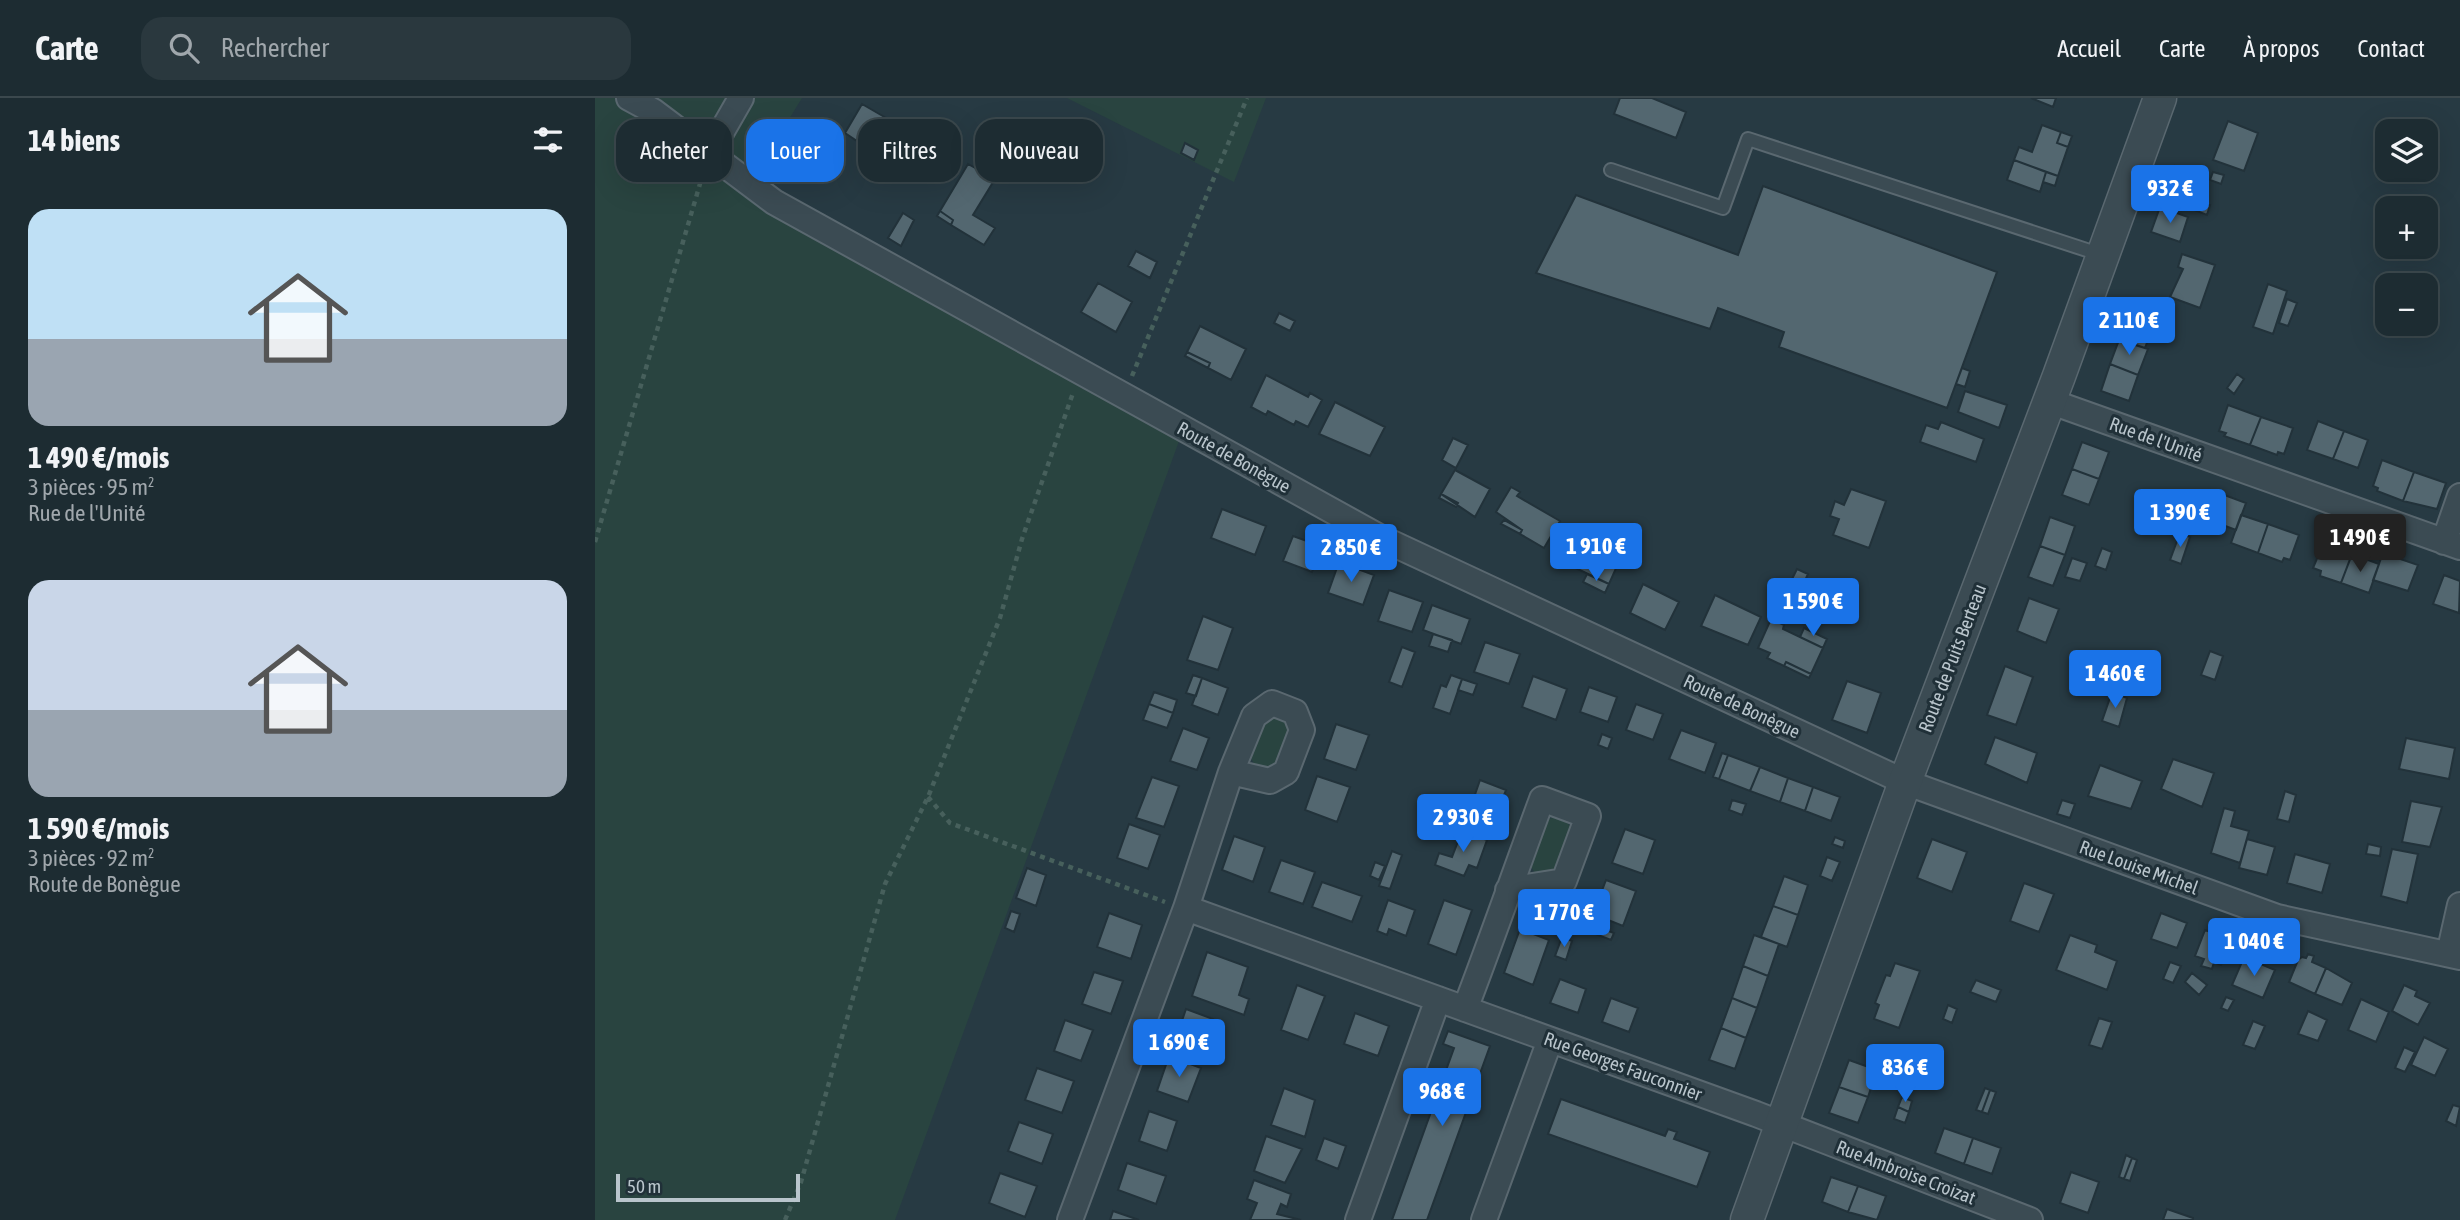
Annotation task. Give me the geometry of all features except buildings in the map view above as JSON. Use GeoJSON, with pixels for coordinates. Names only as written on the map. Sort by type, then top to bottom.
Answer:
{"type":"FeatureCollection","features":[{"type":"Feature","properties":{"kind":"street","name":"Route de Bonègue"},"geometry":{"type":"LineString","coordinates":[[629,98],[660,119]]}},
{"type":"Feature","properties":{"kind":"street"},"geometry":{"type":"LineString","coordinates":[[729,119],[741,98]]}},
{"type":"Feature","properties":{"kind":"street","name":"Route de Puits Berteau"},"geometry":{"type":"LineString","coordinates":[[1747,1220],[1905,782],[2160,98]]}},
{"type":"Feature","properties":{"kind":"street","name":"Route de Bonègue"},"geometry":{"type":"LineString","coordinates":[[732,169],[774,202],[1383,539],[1905,782]]}},
{"type":"Feature","properties":{"kind":"street","name":"Rue de l'Unité"},"geometry":{"type":"LineString","coordinates":[[2049,401],[2452,545]]}},
{"type":"Feature","properties":{"kind":"street"},"geometry":{"type":"LineString","coordinates":[[2452,545],[2460,496]]}},
{"type":"Feature","properties":{"kind":"street"},"geometry":{"type":"LineString","coordinates":[[1070,1220],[1186,908],[1231,772]]}},
{"type":"Feature","properties":{"kind":"street","name":"Rue Louise Michel"},"geometry":{"type":"LineString","coordinates":[[1905,782],[2277,917],[2454,955]]}},
{"type":"Feature","properties":{"kind":"street"},"geometry":{"type":"LineString","coordinates":[[1465,1009],[1508,890]]}},
{"type":"Feature","properties":{"kind":"street"},"geometry":{"type":"LineString","coordinates":[[2454,955],[2460,905]]}},
{"type":"Feature","properties":{"kind":"street","name":"Rue Georges Fauconnier"},"geometry":{"type":"LineString","coordinates":[[1186,908],[1782,1124]]}},
{"type":"Feature","properties":{"kind":"street"},"geometry":{"type":"LineString","coordinates":[[1358,1220],[1438,999]]}},
{"type":"Feature","properties":{"kind":"street"},"geometry":{"type":"LineString","coordinates":[[1484,1220],[1550,1040]]}},
{"type":"Feature","properties":{"kind":"street","name":"Rue Ambroise Croizat"},"geometry":{"type":"LineString","coordinates":[[1782,1124],[2030,1220]]}},
{"type":"Feature","properties":{"kind":"lane"},"geometry":{"type":"LineString","coordinates":[[1611,170],[1723,208],[1748,139],[2102,256]]}},
{"type":"Feature","properties":{"kind":"path"},"geometry":{"type":"LineString","coordinates":[[1123,396],[1247,98]]}},
{"type":"Feature","properties":{"kind":"path"},"geometry":{"type":"LineString","coordinates":[[595,542],[701,182]]}},
{"type":"Feature","properties":{"kind":"path"},"geometry":{"type":"LineString","coordinates":[[785,1220],[801,1182],[885,884],[928,797],[1000,618],[1022,539],[1080,372]]}},
{"type":"Feature","properties":{"kind":"path"},"geometry":{"type":"LineString","coordinates":[[928,797],[950,823],[1186,908]]}},
{"type":"Feature","properties":{"kind":"green space"},"geometry":{"type":"Polygon","coordinates":[[[595,98],[802,98],[789,119],[746,119],[746,182],[750,182],[746,189],[1182,433],[895,1220],[595,1220],[595,98]]]}},
{"type":"Feature","properties":{"kind":"green space"},"geometry":{"type":"Polygon","coordinates":[[[1067,98],[1266,98],[1234,182],[1067,98]]]}},
{"type":"Feature","properties":{"kind":"green space"},"geometry":{"type":"Polygon","coordinates":[[[1271,717],[1283,719],[1291,725],[1278,767],[1270,772],[1257,769],[1251,758],[1262,723],[1271,717]]]}},
{"type":"Feature","properties":{"kind":"green space"},"geometry":{"type":"Polygon","coordinates":[[[1556,817],[1566,821],[1571,828],[1557,869],[1535,873],[1528,862],[1545,820],[1556,817]]]}}]}
